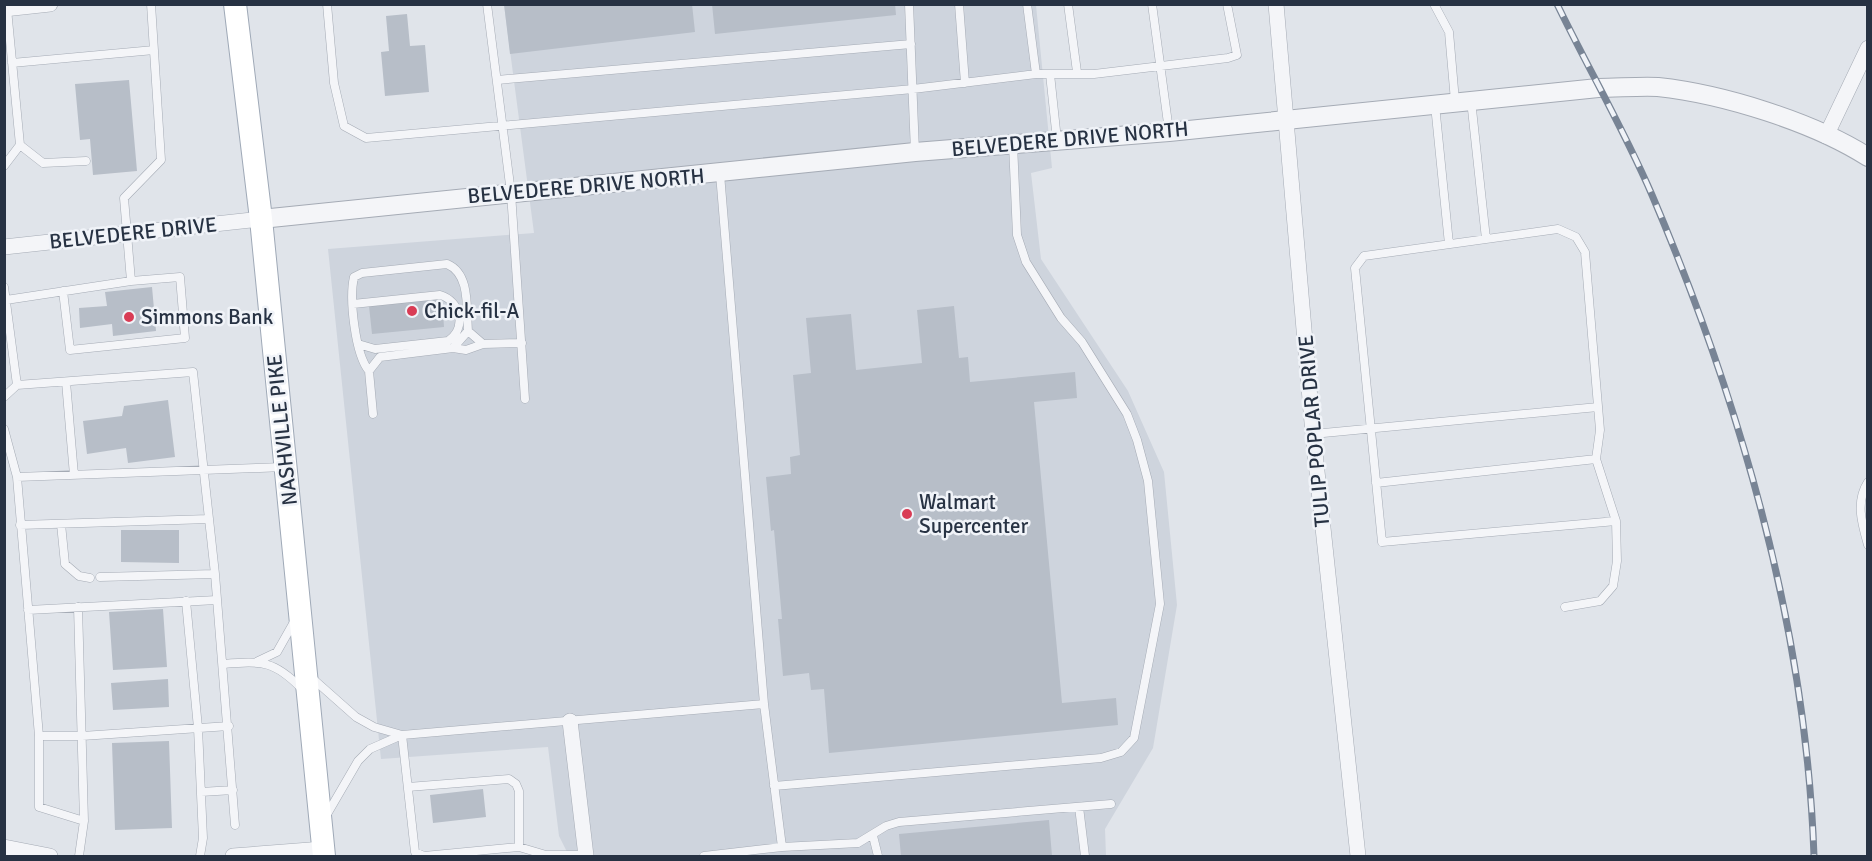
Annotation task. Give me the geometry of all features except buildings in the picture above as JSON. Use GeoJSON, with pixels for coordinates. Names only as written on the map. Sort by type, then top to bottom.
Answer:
{"type":"FeatureCollection","features":[{"type":"Feature","properties":{"kind":"main road","name":"NASHVILLE PIKE"},"geometry":{"type":"LineString","coordinates":[[235,4],[261,219],[324,853]]}},
{"type":"Feature","properties":{"kind":"street"},"geometry":{"type":"LineString","coordinates":[[6,9],[50,4]]}},
{"type":"Feature","properties":{"kind":"street","name":"TULIP POPLAR DRIVE"},"geometry":{"type":"LineString","coordinates":[[1276,4],[1288,121],[1313,434],[1358,856]]}},
{"type":"Feature","properties":{"kind":"street"},"geometry":{"type":"LineString","coordinates":[[1826,136],[1868,48]]}},
{"type":"Feature","properties":{"kind":"street","name":"BELVEDERE DRIVE NORTH"},"geometry":{"type":"LineString","coordinates":[[261,219],[720,174],[915,152],[1288,121],[1463,100],[1598,88],[1657,87],[1745,105],[1826,136],[1868,157]]}},
{"type":"Feature","properties":{"kind":"street","name":"BELVEDERE DRIVE"},"geometry":{"type":"LineString","coordinates":[[4,247],[261,219]]}},
{"type":"Feature","properties":{"kind":"street"},"geometry":{"type":"LineString","coordinates":[[570,721],[586,856]]}},
{"type":"Feature","properties":{"kind":"street"},"geometry":{"type":"LineString","coordinates":[[4,847],[50,856]]}},
{"type":"Feature","properties":{"kind":"street"},"geometry":{"type":"LineString","coordinates":[[233,856],[324,853]]}},
{"type":"Feature","properties":{"kind":"lane"},"geometry":{"type":"LineString","coordinates":[[131,281],[124,198],[161,160],[151,4]]}},
{"type":"Feature","properties":{"kind":"lane"},"geometry":{"type":"LineString","coordinates":[[327,4],[334,83],[344,126],[366,138],[913,89],[1036,74],[1077,72],[1094,74],[1237,55],[1227,4]]}},
{"type":"Feature","properties":{"kind":"lane"},"geometry":{"type":"LineString","coordinates":[[487,4],[512,193],[525,399]]}},
{"type":"Feature","properties":{"kind":"lane"},"geometry":{"type":"LineString","coordinates":[[909,4],[915,152]]}},
{"type":"Feature","properties":{"kind":"lane"},"geometry":{"type":"LineString","coordinates":[[959,4],[965,83]]}},
{"type":"Feature","properties":{"kind":"lane"},"geometry":{"type":"LineString","coordinates":[[1028,4],[1036,74]]}},
{"type":"Feature","properties":{"kind":"lane"},"geometry":{"type":"LineString","coordinates":[[1068,4],[1077,72]]}},
{"type":"Feature","properties":{"kind":"lane"},"geometry":{"type":"LineString","coordinates":[[1152,4],[1169,132]]}},
{"type":"Feature","properties":{"kind":"lane"},"geometry":{"type":"LineString","coordinates":[[1434,4],[1449,32],[1463,100],[1486,239]]}},
{"type":"Feature","properties":{"kind":"lane"},"geometry":{"type":"LineString","coordinates":[[4,166],[20,145],[6,9]]}},
{"type":"Feature","properties":{"kind":"lane"},"geometry":{"type":"LineString","coordinates":[[497,80],[911,44]]}},
{"type":"Feature","properties":{"kind":"lane"},"geometry":{"type":"LineString","coordinates":[[12,63],[154,50]]}},
{"type":"Feature","properties":{"kind":"lane"},"geometry":{"type":"LineString","coordinates":[[1050,74],[1057,140]]}},
{"type":"Feature","properties":{"kind":"lane"},"geometry":{"type":"LineString","coordinates":[[1435,104],[1449,244]]}},
{"type":"Feature","properties":{"kind":"lane"},"geometry":{"type":"LineString","coordinates":[[774,786],[1101,758],[1121,752],[1134,738],[1160,603],[1148,480],[1127,414],[1082,342],[1061,318],[1026,262],[1017,235],[1013,144]]}},
{"type":"Feature","properties":{"kind":"lane"},"geometry":{"type":"LineString","coordinates":[[20,145],[43,163],[86,161]]}},
{"type":"Feature","properties":{"kind":"lane"},"geometry":{"type":"LineString","coordinates":[[720,174],[764,704],[782,847]]}},
{"type":"Feature","properties":{"kind":"lane"},"geometry":{"type":"LineString","coordinates":[[1565,607],[1600,601],[1613,586],[1617,561],[1616,521],[1596,459],[1600,430],[1585,252],[1576,237],[1558,229],[1364,256],[1355,268],[1382,543],[1616,521]]}},
{"type":"Feature","properties":{"kind":"lane"},"geometry":{"type":"LineString","coordinates":[[373,414],[369,371],[361,362],[358,344],[351,288],[354,277],[362,273],[447,264],[458,268],[463,278],[468,331],[483,344]]}},
{"type":"Feature","properties":{"kind":"lane"},"geometry":{"type":"LineString","coordinates":[[6,300],[63,291],[131,281],[180,277],[185,338],[70,350],[63,291]]}},
{"type":"Feature","properties":{"kind":"lane"},"geometry":{"type":"LineString","coordinates":[[4,287],[17,385]]}},
{"type":"Feature","properties":{"kind":"lane"},"geometry":{"type":"LineString","coordinates":[[353,304],[440,295],[453,300],[459,325],[454,337],[448,341],[375,349],[358,344]]}},
{"type":"Feature","properties":{"kind":"lane"},"geometry":{"type":"LineString","coordinates":[[453,348],[468,331]]}},
{"type":"Feature","properties":{"kind":"lane"},"geometry":{"type":"LineString","coordinates":[[369,371],[380,357],[453,348],[466,350],[483,344],[522,343]]}},
{"type":"Feature","properties":{"kind":"lane"},"geometry":{"type":"LineString","coordinates":[[4,397],[17,385],[193,372],[215,574],[229,726],[235,825]]}},
{"type":"Feature","properties":{"kind":"lane"},"geometry":{"type":"LineString","coordinates":[[66,382],[74,475]]}},
{"type":"Feature","properties":{"kind":"lane"},"geometry":{"type":"LineString","coordinates":[[1313,434],[1598,407]]}},
{"type":"Feature","properties":{"kind":"lane"},"geometry":{"type":"LineString","coordinates":[[4,429],[17,477],[39,736],[39,807],[84,821]]}},
{"type":"Feature","properties":{"kind":"lane"},"geometry":{"type":"LineString","coordinates":[[1376,483],[1596,459]]}},
{"type":"Feature","properties":{"kind":"lane"},"geometry":{"type":"LineString","coordinates":[[17,477],[286,467]]}},
{"type":"Feature","properties":{"kind":"lane"},"geometry":{"type":"LineString","coordinates":[[1868,482],[1861,492],[1860,515],[1868,545]]}},
{"type":"Feature","properties":{"kind":"lane"},"geometry":{"type":"LineString","coordinates":[[20,525],[209,519]]}},
{"type":"Feature","properties":{"kind":"lane"},"geometry":{"type":"LineString","coordinates":[[61,524],[65,564],[79,576],[90,578]]}},
{"type":"Feature","properties":{"kind":"lane"},"geometry":{"type":"LineString","coordinates":[[100,577],[215,574]]}},
{"type":"Feature","properties":{"kind":"lane"},"geometry":{"type":"LineString","coordinates":[[28,610],[217,600]]}},
{"type":"Feature","properties":{"kind":"lane"},"geometry":{"type":"LineString","coordinates":[[186,601],[198,728],[203,838],[200,856]]}},
{"type":"Feature","properties":{"kind":"lane"},"geometry":{"type":"LineString","coordinates":[[78,607],[84,821],[79,856]]}},
{"type":"Feature","properties":{"kind":"lane"},"geometry":{"type":"LineString","coordinates":[[258,662],[277,652],[289,635],[300,608]]}},
{"type":"Feature","properties":{"kind":"lane"},"geometry":{"type":"LineString","coordinates":[[223,664],[258,662],[274,665],[308,685],[327,689],[356,717],[374,727],[402,735]]}},
{"type":"Feature","properties":{"kind":"lane"},"geometry":{"type":"LineString","coordinates":[[321,824],[358,761],[370,749],[402,735],[764,704]]}},
{"type":"Feature","properties":{"kind":"lane"},"geometry":{"type":"LineString","coordinates":[[39,736],[82,736],[229,726]]}},
{"type":"Feature","properties":{"kind":"lane"},"geometry":{"type":"LineString","coordinates":[[402,735],[415,852],[424,856],[519,847],[546,855],[586,856]]}},
{"type":"Feature","properties":{"kind":"lane"},"geometry":{"type":"LineString","coordinates":[[408,787],[509,779],[516,784],[519,791],[519,847]]}},
{"type":"Feature","properties":{"kind":"lane"},"geometry":{"type":"LineString","coordinates":[[201,792],[233,790]]}},
{"type":"Feature","properties":{"kind":"lane"},"geometry":{"type":"LineString","coordinates":[[704,856],[782,847],[858,843],[873,836],[886,826],[899,822],[1111,804]]}},
{"type":"Feature","properties":{"kind":"lane"},"geometry":{"type":"LineString","coordinates":[[1079,807],[1085,856]]}},
{"type":"Feature","properties":{"kind":"lane"},"geometry":{"type":"LineString","coordinates":[[873,836],[878,856]]}},
{"type":"Feature","properties":{"kind":"shaded area"},"geometry":{"type":"Polygon","coordinates":[[[504,5],[1036,5],[1052,168],[1031,173],[1041,259],[1128,391],[1164,472],[1177,605],[1153,748],[1105,829],[1106,856],[569,856],[559,836],[548,747],[381,759],[328,249],[534,233],[504,5]]]}},
{"type":"Feature","properties":{"kind":"railway"},"geometry":{"type":"LineString","coordinates":[[1557,4],[1652,195],[1714,355],[1740,436],[1783,602],[1798,686],[1808,771],[1814,856]]}},
{"type":"Feature","properties":{"kind":"place","name":"Chick-fil-A"},"geometry":{"type":"Point","coordinates":[412,311]}},
{"type":"Feature","properties":{"kind":"place","name":"Simmons Bank"},"geometry":{"type":"Point","coordinates":[129,317]}},
{"type":"Feature","properties":{"kind":"place","name":"Walmart Supercenter"},"geometry":{"type":"Point","coordinates":[907,514]}}]}
